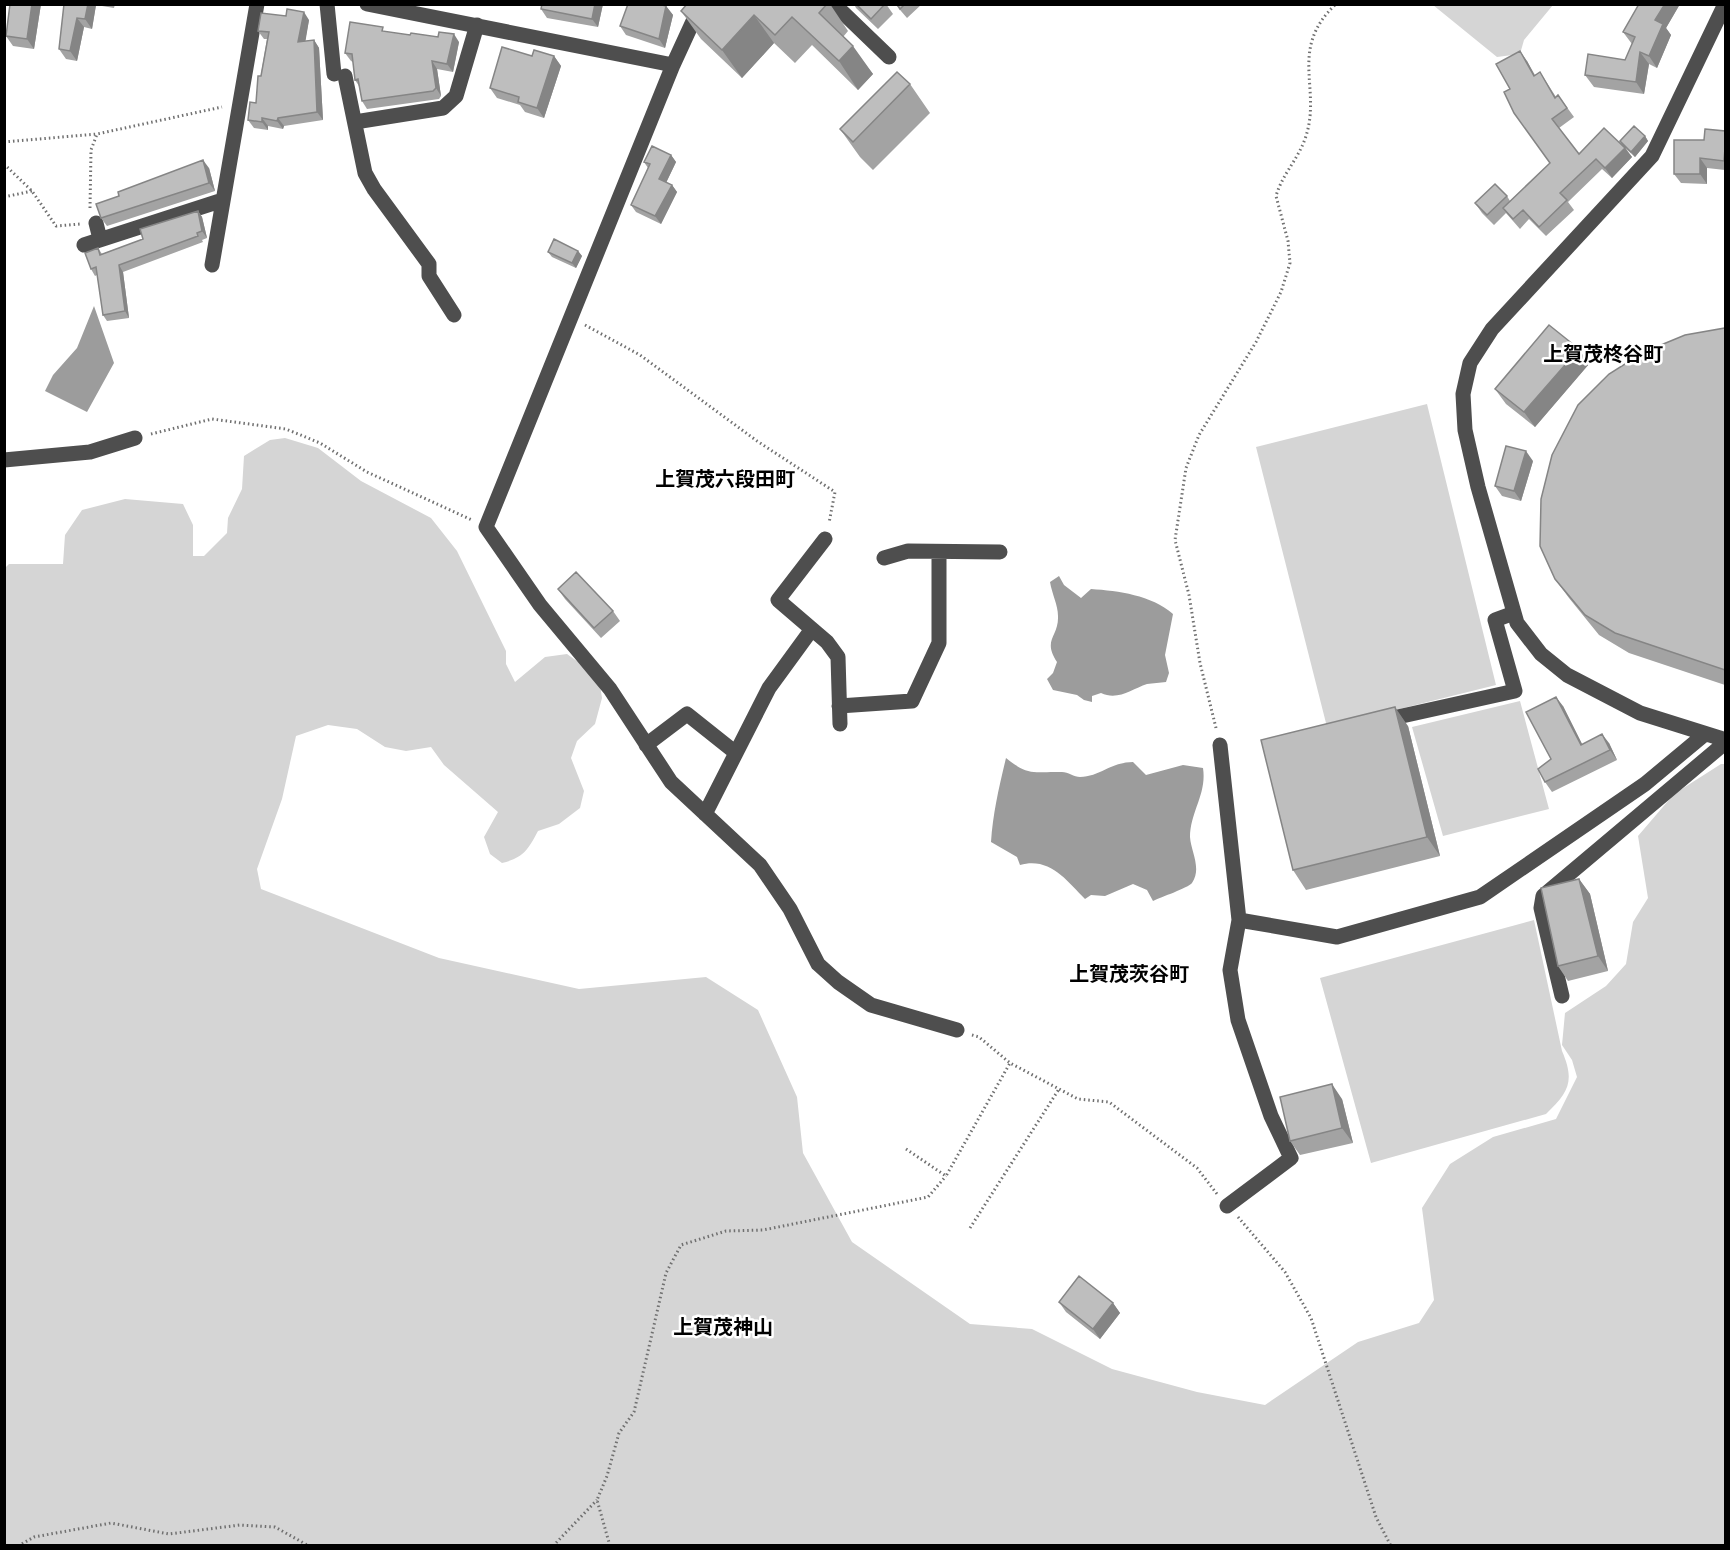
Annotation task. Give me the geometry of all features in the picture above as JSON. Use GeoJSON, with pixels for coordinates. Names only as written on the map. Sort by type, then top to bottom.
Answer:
{"type":"FeatureCollection","features":[{"type":"Feature","properties":{"kind":"street"},"geometry":{"type":"LineString","coordinates":[[212,265],[257,4]]}},
{"type":"Feature","properties":{"kind":"street"},"geometry":{"type":"LineString","coordinates":[[327,4],[340,75],[355,122],[365,173],[374,189],[429,264],[429,276],[454,315]]}},
{"type":"Feature","properties":{"kind":"street"},"geometry":{"type":"LineString","coordinates":[[367,4],[673,64]]}},
{"type":"Feature","properties":{"kind":"street"},"geometry":{"type":"LineString","coordinates":[[701,4],[673,64],[486,527],[540,605],[610,690],[671,782],[760,865],[790,909],[818,964],[838,982],[871,1005],[957,1030]]}},
{"type":"Feature","properties":{"kind":"street"},"geometry":{"type":"LineString","coordinates":[[834,4],[889,57]]}},
{"type":"Feature","properties":{"kind":"street"},"geometry":{"type":"LineString","coordinates":[[1725,4],[1652,156],[1480,345],[1470,363],[1463,394],[1465,430],[1478,487],[1517,623],[1541,654],[1567,675],[1640,713],[1725,741]]}},
{"type":"Feature","properties":{"kind":"street"},"geometry":{"type":"LineString","coordinates":[[355,122],[443,108],[456,96],[477,25]]}},
{"type":"Feature","properties":{"kind":"street"},"geometry":{"type":"LineString","coordinates":[[84,245],[223,200]]}},
{"type":"Feature","properties":{"kind":"street"},"geometry":{"type":"LineString","coordinates":[[92,218],[100,239]]}},
{"type":"Feature","properties":{"kind":"street"},"geometry":{"type":"LineString","coordinates":[[4,460],[90,452],[135,438]]}},
{"type":"Feature","properties":{"kind":"street"},"geometry":{"type":"LineString","coordinates":[[825,539],[778,600],[827,642],[838,657],[840,724]]}},
{"type":"Feature","properties":{"kind":"street"},"geometry":{"type":"LineString","coordinates":[[884,558],[908,551],[1000,552]]}},
{"type":"Feature","properties":{"kind":"street"},"geometry":{"type":"LineString","coordinates":[[839,706],[912,700],[939,643],[939,552]]}},
{"type":"Feature","properties":{"kind":"street"},"geometry":{"type":"LineString","coordinates":[[1365,724],[1515,692],[1495,620],[1514,613]]}},
{"type":"Feature","properties":{"kind":"street"},"geometry":{"type":"LineString","coordinates":[[705,814],[769,688],[812,629]]}},
{"type":"Feature","properties":{"kind":"street"},"geometry":{"type":"LineString","coordinates":[[646,745],[687,714],[736,753]]}},
{"type":"Feature","properties":{"kind":"street"},"geometry":{"type":"LineString","coordinates":[[1239,920],[1337,937],[1480,897],[1645,784],[1705,734]]}},
{"type":"Feature","properties":{"kind":"street"},"geometry":{"type":"LineString","coordinates":[[1562,996],[1540,908],[1543,896],[1725,741]]}},
{"type":"Feature","properties":{"kind":"street"},"geometry":{"type":"LineString","coordinates":[[1220,745],[1239,920],[1230,970],[1239,1020],[1271,1116],[1291,1158],[1227,1206]]}},
{"type":"Feature","properties":{"kind":"path"},"geometry":{"type":"LineString","coordinates":[[1220,745],[1200,663],[1189,595],[1175,540],[1185,478],[1198,435],[1256,342],[1281,292],[1290,263],[1288,241],[1276,196],[1306,138],[1310,47],[1327,13],[1336,4]]}},
{"type":"Feature","properties":{"kind":"path"},"geometry":{"type":"LineString","coordinates":[[4,142],[96,134],[240,103]]}},
{"type":"Feature","properties":{"kind":"path"},"geometry":{"type":"LineString","coordinates":[[4,164],[32,191],[56,226],[75,226],[92,218],[91,150],[96,134]]}},
{"type":"Feature","properties":{"kind":"path"},"geometry":{"type":"LineString","coordinates":[[4,198],[32,191]]}},
{"type":"Feature","properties":{"kind":"path"},"geometry":{"type":"LineString","coordinates":[[571,317],[640,355],[757,441],[835,492],[825,539]]}},
{"type":"Feature","properties":{"kind":"path"},"geometry":{"type":"LineString","coordinates":[[135,438],[212,419],[286,429],[320,443],[367,472],[486,527]]}},
{"type":"Feature","properties":{"kind":"path"},"geometry":{"type":"LineString","coordinates":[[957,1030],[979,1037],[1010,1062],[1078,1099],[1109,1102],[1197,1168],[1227,1206],[1248,1226],[1285,1272],[1311,1318],[1376,1517],[1391,1545]]}},
{"type":"Feature","properties":{"kind":"path"},"geometry":{"type":"LineString","coordinates":[[553,1545],[597,1500],[607,1476],[619,1433],[633,1412],[666,1273],[681,1245],[726,1231],[763,1230],[928,1197],[946,1176],[1010,1062]]}},
{"type":"Feature","properties":{"kind":"path"},"geometry":{"type":"LineString","coordinates":[[970,1228],[1059,1089]]}},
{"type":"Feature","properties":{"kind":"path"},"geometry":{"type":"LineString","coordinates":[[906,1149],[946,1176]]}},
{"type":"Feature","properties":{"kind":"path"},"geometry":{"type":"LineString","coordinates":[[597,1500],[610,1545]]}},
{"type":"Feature","properties":{"kind":"path"},"geometry":{"type":"LineString","coordinates":[[18,1545],[34,1537],[111,1523],[169,1534],[240,1525],[275,1527],[309,1545]]}},
{"type":"Feature","properties":{"kind":"shaded area"},"geometry":{"type":"Polygon","coordinates":[[[1433,5],[1553,5],[1524,40],[1520,54],[1497,57],[1433,5]]]}},
{"type":"Feature","properties":{"kind":"shaded area"},"geometry":{"type":"Polygon","coordinates":[[[94,306],[114,363],[87,412],[45,391],[53,375],[77,348],[94,306]]]}},
{"type":"Feature","properties":{"kind":"shaded area"},"geometry":{"type":"Polygon","coordinates":[[[1427,404],[1496,685],[1327,727],[1256,447],[1427,404]]]}},
{"type":"Feature","properties":{"kind":"shaded area"},"geometry":{"type":"Polygon","coordinates":[[[285,438],[318,448],[361,481],[431,518],[457,551],[506,651],[506,664],[515,682],[545,657],[567,654],[588,669],[600,685],[602,698],[595,724],[577,741],[571,758],[584,791],[580,808],[559,824],[538,831],[524,852],[515,859],[502,863],[490,854],[484,837],[498,812],[444,765],[431,747],[406,751],[385,747],[357,729],[328,725],[296,736],[282,799],[257,869],[261,889],[439,958],[579,989],[706,977],[758,1010],[797,1097],[803,1153],[852,1242],[970,1324],[1032,1329],[1112,1369],[1197,1392],[1265,1405],[1358,1342],[1419,1323],[1434,1300],[1422,1208],[1450,1164],[1493,1137],[1556,1119],[1577,1077],[1572,1060],[1562,1045],[1565,1013],[1606,986],[1626,964],[1633,922],[1648,898],[1638,836],[1674,794],[1721,764],[1725,764],[1725,1545],[5,1546],[5,568],[9,564],[63,564],[65,535],[82,510],[125,499],[183,504],[193,525],[193,556],[204,556],[227,533],[228,518],[242,489],[244,456],[270,440],[285,438]]]}},
{"type":"Feature","properties":{"kind":"shaded area"},"geometry":{"type":"Polygon","coordinates":[[[1059,576],[1064,585],[1081,598],[1091,589],[1123,593],[1155,602],[1173,614],[1165,655],[1169,673],[1166,682],[1147,684],[1119,695],[1101,693],[1092,696],[1092,702],[1077,695],[1053,690],[1047,679],[1053,673],[1057,662],[1051,643],[1058,616],[1050,582],[1059,576]]]}},
{"type":"Feature","properties":{"kind":"shaded area"},"geometry":{"type":"Polygon","coordinates":[[[1520,701],[1549,809],[1443,836],[1412,727],[1520,701]]]}},
{"type":"Feature","properties":{"kind":"shaded area"},"geometry":{"type":"Polygon","coordinates":[[[1006,758],[1027,771],[1064,772],[1080,777],[1093,775],[1118,764],[1133,762],[1146,775],[1183,765],[1203,768],[1203,786],[1190,837],[1196,866],[1192,883],[1153,901],[1147,890],[1133,884],[1105,896],[1091,895],[1085,899],[1049,867],[1031,863],[1020,865],[1017,857],[991,842],[1006,758]]]}},
{"type":"Feature","properties":{"kind":"shaded area"},"geometry":{"type":"Polygon","coordinates":[[[1534,920],[1568,1070],[1568,1086],[1565,1092],[1546,1114],[1371,1163],[1320,978],[1534,920]]]}},
{"type":"Feature","properties":{"kind":"building"},"geometry":{"type":"Polygon","coordinates":[[[10,4],[32,4],[27,39],[6,36],[10,4]]]}},
{"type":"Feature","properties":{"kind":"building"},"geometry":{"type":"Polygon","coordinates":[[[64,4],[88,4],[85,19],[77,18],[70,51],[59,49],[64,4]]]}},
{"type":"Feature","properties":{"kind":"building"},"geometry":{"type":"Polygon","coordinates":[[[542,4],[595,4],[592,19],[541,9],[542,4]]]}},
{"type":"Feature","properties":{"kind":"building"},"geometry":{"type":"Polygon","coordinates":[[[628,4],[666,6],[659,39],[620,26],[628,4]]]}},
{"type":"Feature","properties":{"kind":"building"},"geometry":{"type":"Polygon","coordinates":[[[687,4],[827,4],[819,13],[853,46],[839,61],[792,17],[775,35],[754,15],[722,50],[681,11],[687,4]]]}},
{"type":"Feature","properties":{"kind":"building"},"geometry":{"type":"Polygon","coordinates":[[[856,4],[885,4],[871,19],[856,4]]]}},
{"type":"Feature","properties":{"kind":"building"},"geometry":{"type":"Polygon","coordinates":[[[1639,4],[1665,4],[1655,20],[1663,24],[1649,56],[1640,52],[1636,82],[1585,75],[1588,54],[1625,60],[1635,37],[1623,32],[1639,4]]]}},
{"type":"Feature","properties":{"kind":"building"},"geometry":{"type":"Polygon","coordinates":[[[287,9],[304,12],[298,42],[314,40],[317,112],[278,118],[277,121],[262,118],[262,122],[248,120],[250,102],[256,103],[258,76],[261,76],[269,32],[258,31],[261,13],[286,16],[287,9]]]}},
{"type":"Feature","properties":{"kind":"building"},"geometry":{"type":"Polygon","coordinates":[[[350,22],[383,27],[382,31],[410,35],[411,33],[438,37],[439,32],[454,34],[447,64],[432,61],[436,88],[433,91],[362,101],[358,79],[355,80],[352,54],[345,53],[350,22]]]}},
{"type":"Feature","properties":{"kind":"building"},"geometry":{"type":"Polygon","coordinates":[[[502,47],[532,56],[534,50],[554,56],[537,108],[518,102],[519,97],[490,88],[502,47]]]}},
{"type":"Feature","properties":{"kind":"building"},"geometry":{"type":"Polygon","coordinates":[[[1520,51],[1534,76],[1540,72],[1555,98],[1558,95],[1567,108],[1552,119],[1579,154],[1604,128],[1625,148],[1605,168],[1596,159],[1560,193],[1567,200],[1539,227],[1523,210],[1513,219],[1503,208],[1550,163],[1514,113],[1504,92],[1510,89],[1496,64],[1520,51]]]}},
{"type":"Feature","properties":{"kind":"building"},"geometry":{"type":"Polygon","coordinates":[[[897,72],[910,84],[853,142],[840,129],[897,72]]]}},
{"type":"Feature","properties":{"kind":"building"},"geometry":{"type":"Polygon","coordinates":[[[1634,126],[1645,136],[1631,152],[1620,141],[1634,126]]]}},
{"type":"Feature","properties":{"kind":"building"},"geometry":{"type":"Polygon","coordinates":[[[1705,129],[1725,131],[1724,161],[1700,158],[1700,174],[1674,174],[1674,140],[1704,140],[1705,129]]]}},
{"type":"Feature","properties":{"kind":"building"},"geometry":{"type":"Polygon","coordinates":[[[652,146],[671,155],[659,179],[672,185],[655,216],[631,205],[650,164],[644,162],[652,146]]]}},
{"type":"Feature","properties":{"kind":"building"},"geometry":{"type":"Polygon","coordinates":[[[203,160],[209,183],[101,218],[96,204],[119,196],[118,192],[203,160]]]}},
{"type":"Feature","properties":{"kind":"building"},"geometry":{"type":"Polygon","coordinates":[[[1495,184],[1507,196],[1487,215],[1475,203],[1495,184]]]}},
{"type":"Feature","properties":{"kind":"building"},"geometry":{"type":"Polygon","coordinates":[[[198,211],[202,231],[197,233],[198,236],[119,265],[125,311],[103,315],[96,267],[91,269],[85,253],[98,248],[100,255],[143,239],[140,229],[198,211]]]}},
{"type":"Feature","properties":{"kind":"building"},"geometry":{"type":"Polygon","coordinates":[[[554,239],[578,251],[572,263],[548,252],[554,239]]]}},
{"type":"Feature","properties":{"kind":"building"},"geometry":{"type":"Polygon","coordinates":[[[1549,325],[1579,349],[1524,412],[1495,389],[1549,325]]]}},
{"type":"Feature","properties":{"kind":"building"},"geometry":{"type":"Polygon","coordinates":[[[1725,328],[1725,670],[1615,633],[1585,615],[1555,579],[1540,546],[1541,499],[1552,455],[1578,405],[1609,374],[1644,352],[1685,335],[1725,328]]]}},
{"type":"Feature","properties":{"kind":"building"},"geometry":{"type":"Polygon","coordinates":[[[1506,446],[1526,451],[1514,491],[1495,486],[1506,446]]]}},
{"type":"Feature","properties":{"kind":"building"},"geometry":{"type":"Polygon","coordinates":[[[576,572],[613,611],[594,628],[558,589],[576,572]]]}},
{"type":"Feature","properties":{"kind":"building"},"geometry":{"type":"Polygon","coordinates":[[[1556,697],[1581,745],[1602,734],[1610,750],[1545,782],[1538,769],[1551,759],[1526,712],[1556,697]]]}},
{"type":"Feature","properties":{"kind":"building"},"geometry":{"type":"Polygon","coordinates":[[[1395,707],[1427,837],[1293,870],[1261,740],[1395,707]]]}},
{"type":"Feature","properties":{"kind":"building"},"geometry":{"type":"Polygon","coordinates":[[[1579,879],[1598,956],[1558,966],[1541,888],[1579,879]]]}},
{"type":"Feature","properties":{"kind":"building"},"geometry":{"type":"Polygon","coordinates":[[[1332,1084],[1342,1128],[1290,1141],[1280,1097],[1332,1084]]]}},
{"type":"Feature","properties":{"kind":"building"},"geometry":{"type":"Polygon","coordinates":[[[1079,1276],[1113,1303],[1093,1329],[1059,1302],[1079,1276]]]}},
{"type":"Feature","properties":{"kind":"district","name":"上賀茂柊谷町"},"geometry":{"type":"Point","coordinates":[1603,354]}},
{"type":"Feature","properties":{"kind":"district","name":"上賀茂六段田町"},"geometry":{"type":"Point","coordinates":[725,479]}},
{"type":"Feature","properties":{"kind":"district","name":"上賀茂茨谷町"},"geometry":{"type":"Point","coordinates":[1129,974]}},
{"type":"Feature","properties":{"kind":"district","name":"上賀茂神山"},"geometry":{"type":"Point","coordinates":[723,1327]}}]}
